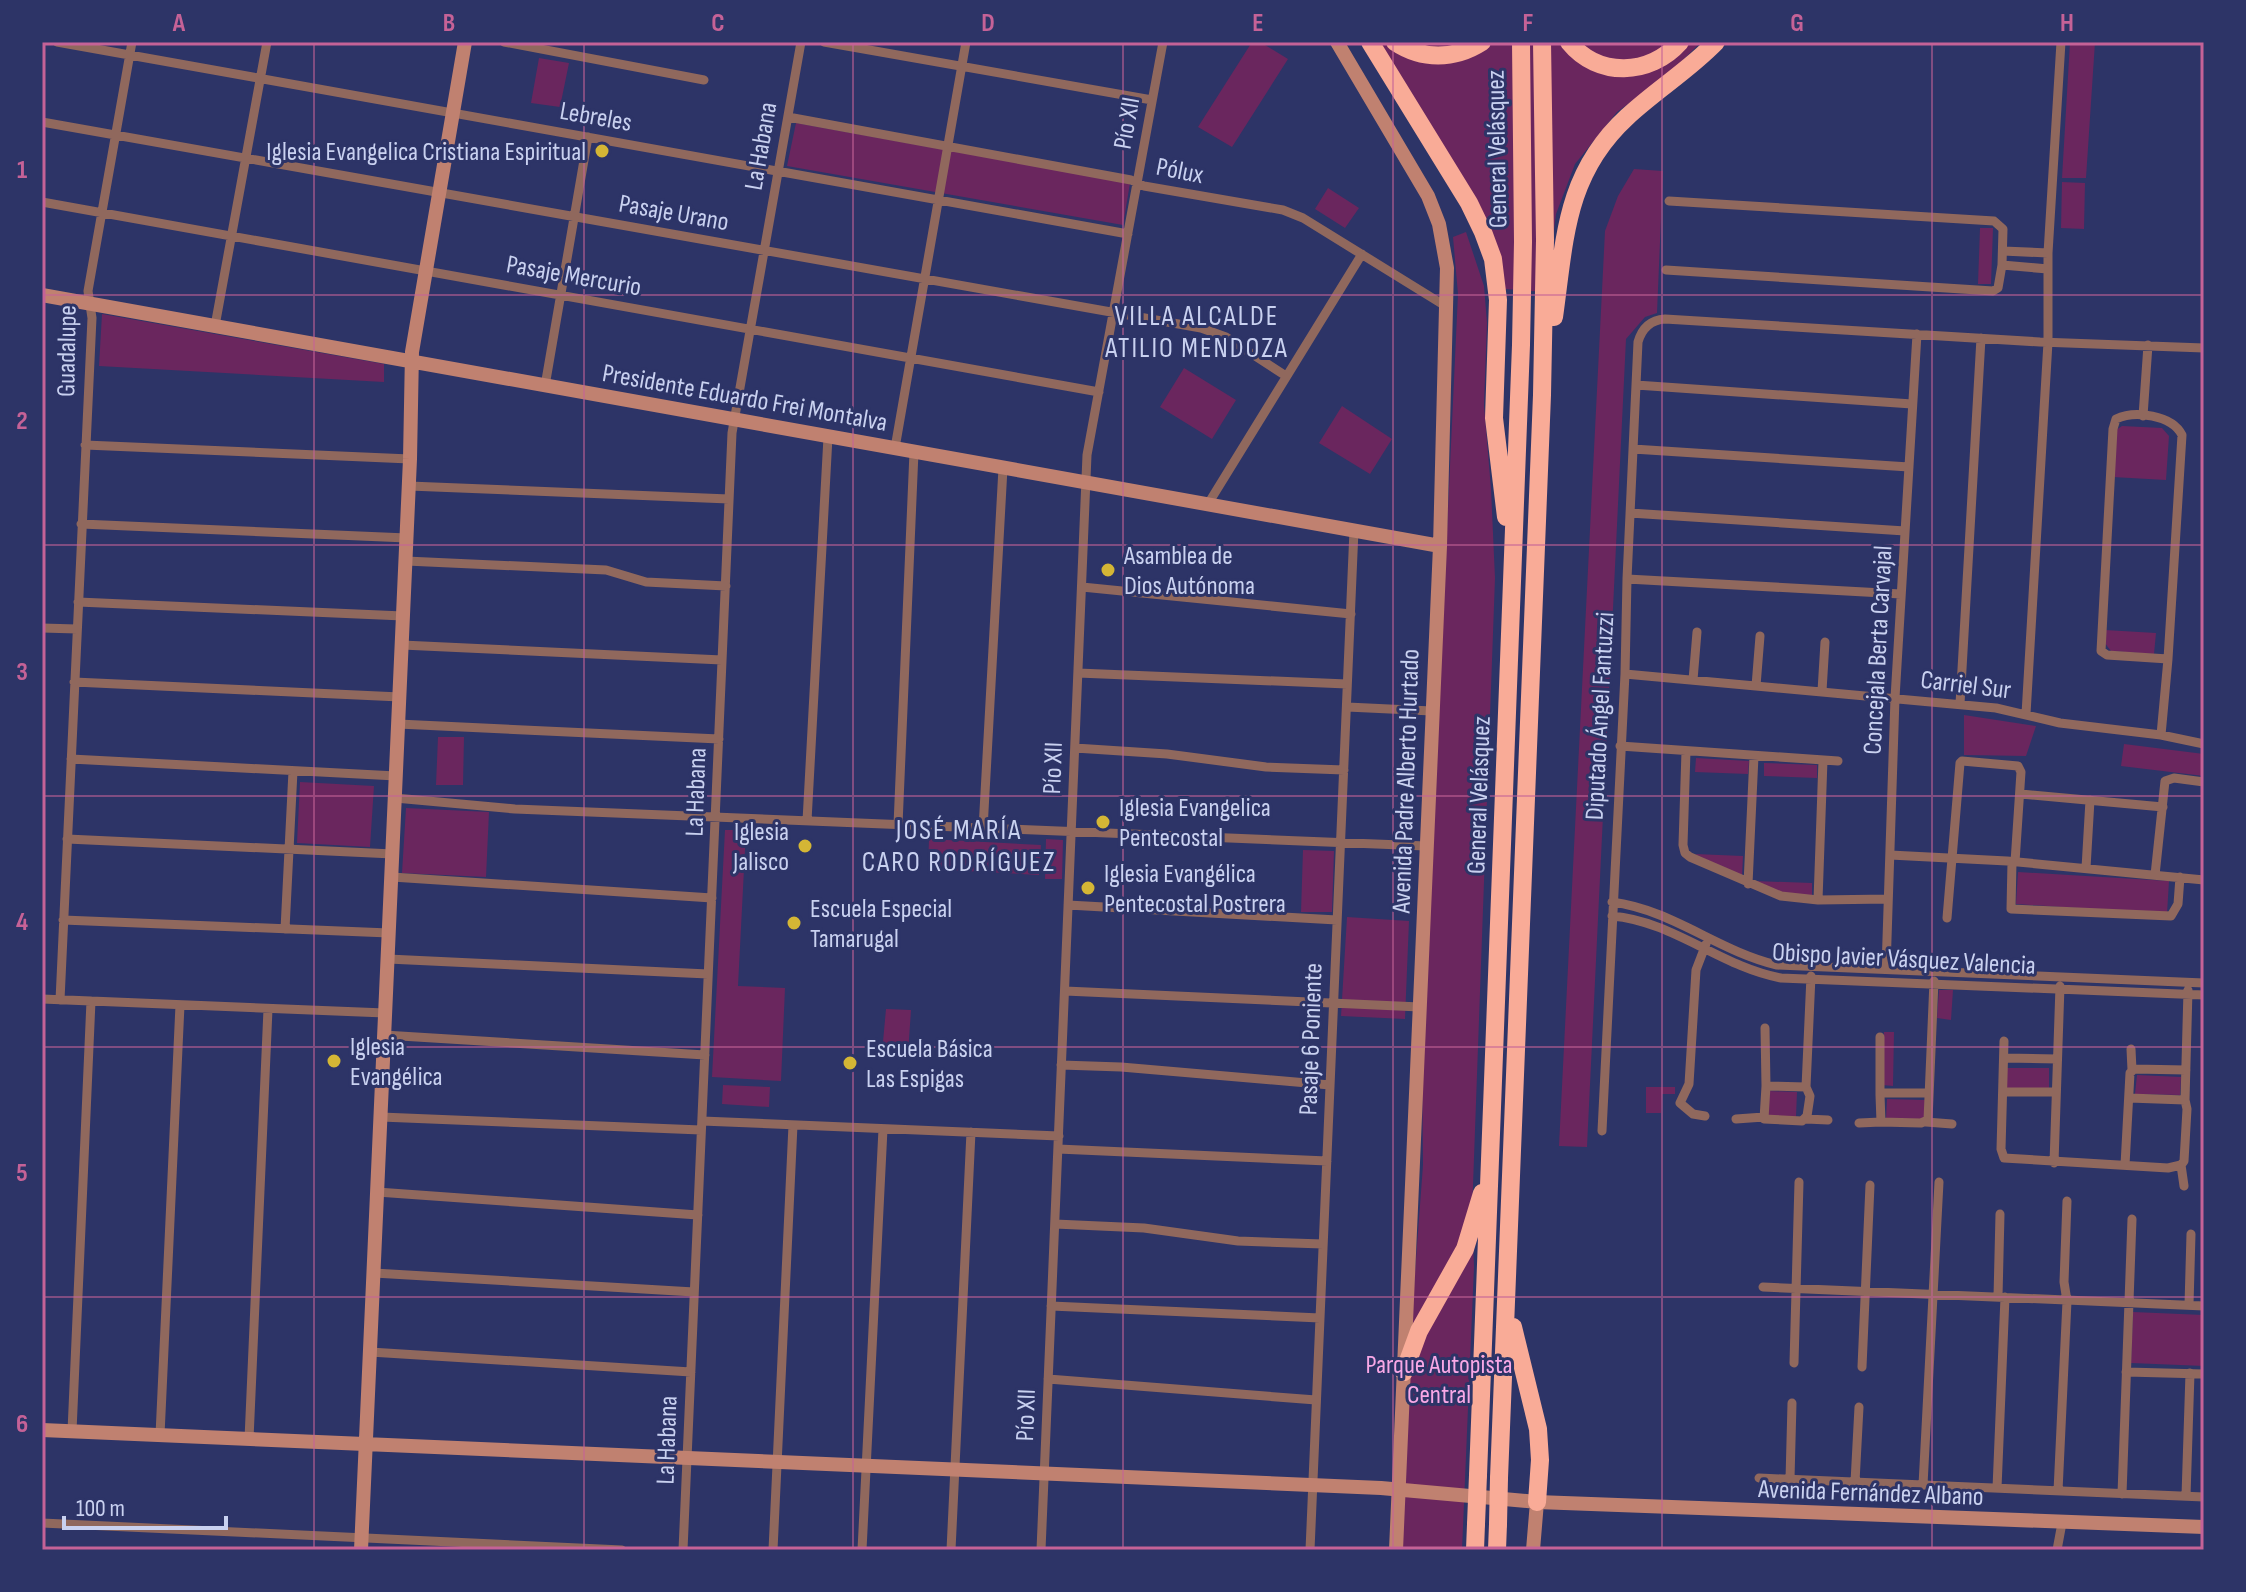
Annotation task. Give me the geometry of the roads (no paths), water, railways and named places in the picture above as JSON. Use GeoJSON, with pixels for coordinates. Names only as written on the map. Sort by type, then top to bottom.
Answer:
{"type":"FeatureCollection","features":[{"type":"Feature","properties":{"kind":"highway"},"geometry":{"type":"LineString","coordinates":[[1370,42],[1469,203],[1493,259],[1498,300],[1494,418],[1512,589]]}},
{"type":"Feature","properties":{"kind":"highway"},"geometry":{"type":"LineString","coordinates":[[1395,42],[1412,52],[1438,56],[1466,51],[1482,42]]}},
{"type":"Feature","properties":{"kind":"highway","name":"General Velásquez"},"geometry":{"type":"LineString","coordinates":[[1475,1550],[1522,306],[1521,42]]}},
{"type":"Feature","properties":{"kind":"highway","name":"General Velásquez"},"geometry":{"type":"LineString","coordinates":[[1497,1550],[1542,395],[1545,256],[1542,42]]}},
{"type":"Feature","properties":{"kind":"highway"},"geometry":{"type":"LineString","coordinates":[[1569,42],[1580,54],[1595,63],[1613,68],[1631,68],[1657,61],[1680,42]]}},
{"type":"Feature","properties":{"kind":"highway"},"geometry":{"type":"LineString","coordinates":[[1542,395],[1566,223],[1584,171],[1622,122],[1716,42]]}},
{"type":"Feature","properties":{"kind":"highway"},"geometry":{"type":"LineString","coordinates":[[1404,1372],[1419,1331],[1465,1249],[1491,1155]]}},
{"type":"Feature","properties":{"kind":"highway"},"geometry":{"type":"LineString","coordinates":[[1507,1281],[1518,1353],[1538,1429],[1540,1460],[1537,1502]]}},
{"type":"Feature","properties":{"kind":"street","name":"Lebreles"},"geometry":{"type":"LineString","coordinates":[[57,42],[1128,234]]}},
{"type":"Feature","properties":{"kind":"street","name":"Guadalupe"},"geometry":{"type":"LineString","coordinates":[[60,1000],[92,318],[88,291],[132,42]]}},
{"type":"Feature","properties":{"kind":"street"},"geometry":{"type":"LineString","coordinates":[[215,326],[267,42]]}},
{"type":"Feature","properties":{"kind":"street"},"geometry":{"type":"LineString","coordinates":[[362,1544],[407,538],[412,362],[465,42]]}},
{"type":"Feature","properties":{"kind":"street"},"geometry":{"type":"LineString","coordinates":[[504,42],[704,80]]}},
{"type":"Feature","properties":{"kind":"street","name":"La Habana"},"geometry":{"type":"LineString","coordinates":[[683,1550],[734,420],[801,42]]}},
{"type":"Feature","properties":{"kind":"street"},"geometry":{"type":"LineString","coordinates":[[824,42],[1152,100]]}},
{"type":"Feature","properties":{"kind":"street"},"geometry":{"type":"LineString","coordinates":[[895,448],[966,42]]}},
{"type":"Feature","properties":{"kind":"street","name":"Pío XII"},"geometry":{"type":"LineString","coordinates":[[1041,1550],[1087,455],[1163,42]]}},
{"type":"Feature","properties":{"kind":"street","name":"Avenida Padre Alberto Hurtado"},"geometry":{"type":"LineString","coordinates":[[1337,42],[1421,182],[1434,210],[1446,253],[1440,546],[1396,1550]]}},
{"type":"Feature","properties":{"kind":"street"},"geometry":{"type":"LineString","coordinates":[[2026,714],[2048,342],[2048,253],[2061,42]]}},
{"type":"Feature","properties":{"kind":"street","name":"Pólux"},"geometry":{"type":"LineString","coordinates":[[788,117],[1293,213],[1447,307]]}},
{"type":"Feature","properties":{"kind":"street","name":"Pasaje Urano"},"geometry":{"type":"LineString","coordinates":[[42,122],[1212,331],[1286,376]]}},
{"type":"Feature","properties":{"kind":"street"},"geometry":{"type":"LineString","coordinates":[[545,386],[588,137]]}},
{"type":"Feature","properties":{"kind":"street"},"geometry":{"type":"LineString","coordinates":[[1666,270],[1993,291],[2000,284],[2003,251],[2003,229],[1994,221],[1669,201]]}},
{"type":"Feature","properties":{"kind":"street","name":"Pasaje Mercurio"},"geometry":{"type":"LineString","coordinates":[[42,202],[1099,392]]}},
{"type":"Feature","properties":{"kind":"street"},"geometry":{"type":"LineString","coordinates":[[2003,251],[2048,253]]}},
{"type":"Feature","properties":{"kind":"street"},"geometry":{"type":"LineString","coordinates":[[1208,504],[1362,254]]}},
{"type":"Feature","properties":{"kind":"street"},"geometry":{"type":"LineString","coordinates":[[2002,265],[2048,269]]}},
{"type":"Feature","properties":{"kind":"street","name":"Presidente Eduardo Frei Montalva"},"geometry":{"type":"LineString","coordinates":[[42,295],[1440,546]]}},
{"type":"Feature","properties":{"kind":"street","name":"Diputado Ángel Fantuzzi"},"geometry":{"type":"LineString","coordinates":[[1602,1131],[1638,342],[1641,332],[1653,322],[1665,319],[1917,334]]}},
{"type":"Feature","properties":{"kind":"street"},"geometry":{"type":"LineString","coordinates":[[1917,334],[2204,348]]}},
{"type":"Feature","properties":{"kind":"street","name":"Concejala Berta Carvajal"},"geometry":{"type":"LineString","coordinates":[[1886,969],[1895,698],[1917,334]]}},
{"type":"Feature","properties":{"kind":"street"},"geometry":{"type":"LineString","coordinates":[[1960,704],[1981,338]]}},
{"type":"Feature","properties":{"kind":"street"},"geometry":{"type":"LineString","coordinates":[[2143,416],[2148,345]]}},
{"type":"Feature","properties":{"kind":"street"},"geometry":{"type":"LineString","coordinates":[[1636,385],[1912,404]]}},
{"type":"Feature","properties":{"kind":"street"},"geometry":{"type":"LineString","coordinates":[[2161,735],[2168,659],[2182,435],[2173,422],[2123,416],[2116,419],[2113,429],[2101,648],[2107,655],[2168,659]]}},
{"type":"Feature","properties":{"kind":"street"},"geometry":{"type":"LineString","coordinates":[[807,821],[828,437]]}},
{"type":"Feature","properties":{"kind":"street"},"geometry":{"type":"LineString","coordinates":[[85,445],[410,459]]}},
{"type":"Feature","properties":{"kind":"street"},"geometry":{"type":"LineString","coordinates":[[1633,449],[1909,467]]}},
{"type":"Feature","properties":{"kind":"street"},"geometry":{"type":"LineString","coordinates":[[898,825],[914,452]]}},
{"type":"Feature","properties":{"kind":"street"},"geometry":{"type":"LineString","coordinates":[[983,829],[1003,468]]}},
{"type":"Feature","properties":{"kind":"street"},"geometry":{"type":"LineString","coordinates":[[409,486],[729,499]]}},
{"type":"Feature","properties":{"kind":"street"},"geometry":{"type":"LineString","coordinates":[[1630,513],[1905,531]]}},
{"type":"Feature","properties":{"kind":"street"},"geometry":{"type":"LineString","coordinates":[[81,524],[407,538]]}},
{"type":"Feature","properties":{"kind":"street","name":"Pasaje 6 Poniente"},"geometry":{"type":"LineString","coordinates":[[1310,1550],[1354,530]]}},
{"type":"Feature","properties":{"kind":"street"},"geometry":{"type":"LineString","coordinates":[[406,561],[606,570],[646,582],[726,586]]}},
{"type":"Feature","properties":{"kind":"street"},"geometry":{"type":"LineString","coordinates":[[1627,579],[1901,594]]}},
{"type":"Feature","properties":{"kind":"street"},"geometry":{"type":"LineString","coordinates":[[1082,587],[1351,614]]}},
{"type":"Feature","properties":{"kind":"street"},"geometry":{"type":"LineString","coordinates":[[78,602],[403,616]]}},
{"type":"Feature","properties":{"kind":"street"},"geometry":{"type":"LineString","coordinates":[[42,628],[77,629]]}},
{"type":"Feature","properties":{"kind":"street"},"geometry":{"type":"LineString","coordinates":[[1693,680],[1697,632]]}},
{"type":"Feature","properties":{"kind":"street"},"geometry":{"type":"LineString","coordinates":[[1756,686],[1760,636]]}},
{"type":"Feature","properties":{"kind":"street"},"geometry":{"type":"LineString","coordinates":[[1822,691],[1825,642]]}},
{"type":"Feature","properties":{"kind":"street"},"geometry":{"type":"LineString","coordinates":[[402,645],[722,660]]}},
{"type":"Feature","properties":{"kind":"street"},"geometry":{"type":"LineString","coordinates":[[1078,673],[1347,684]]}},
{"type":"Feature","properties":{"kind":"street","name":"Carriel Sur"},"geometry":{"type":"LineString","coordinates":[[1625,674],[1960,704],[2026,714],[2060,723],[2161,735],[2204,744]]}},
{"type":"Feature","properties":{"kind":"street"},"geometry":{"type":"LineString","coordinates":[[74,682],[400,697]]}},
{"type":"Feature","properties":{"kind":"street"},"geometry":{"type":"LineString","coordinates":[[1347,707],[1432,711]]}},
{"type":"Feature","properties":{"kind":"street"},"geometry":{"type":"LineString","coordinates":[[398,724],[719,739]]}},
{"type":"Feature","properties":{"kind":"street"},"geometry":{"type":"LineString","coordinates":[[1620,746],[1838,761]]}},
{"type":"Feature","properties":{"kind":"street"},"geometry":{"type":"LineString","coordinates":[[1075,748],[1180,755],[1266,767],[1344,770]]}},
{"type":"Feature","properties":{"kind":"street"},"geometry":{"type":"LineString","coordinates":[[1686,751],[1685,853],[1748,884],[1781,896],[1818,900],[1888,899]]}},
{"type":"Feature","properties":{"kind":"street"},"geometry":{"type":"LineString","coordinates":[[1748,884],[1754,756]]}},
{"type":"Feature","properties":{"kind":"street"},"geometry":{"type":"LineString","coordinates":[[71,759],[396,776]]}},
{"type":"Feature","properties":{"kind":"street"},"geometry":{"type":"LineString","coordinates":[[1818,900],[1823,760]]}},
{"type":"Feature","properties":{"kind":"street"},"geometry":{"type":"LineString","coordinates":[[1947,918],[1959,770],[1960,763],[1967,760],[2018,766],[2023,779],[2011,909],[2171,916],[2178,904],[2180,877]]}},
{"type":"Feature","properties":{"kind":"street"},"geometry":{"type":"LineString","coordinates":[[285,929],[293,771]]}},
{"type":"Feature","properties":{"kind":"street"},"geometry":{"type":"LineString","coordinates":[[2155,875],[2165,781],[2174,778],[2204,782]]}},
{"type":"Feature","properties":{"kind":"street"},"geometry":{"type":"LineString","coordinates":[[2021,794],[2163,807]]}},
{"type":"Feature","properties":{"kind":"street"},"geometry":{"type":"LineString","coordinates":[[395,798],[515,809],[1426,846]]}},
{"type":"Feature","properties":{"kind":"street"},"geometry":{"type":"LineString","coordinates":[[2086,868],[2090,800]]}},
{"type":"Feature","properties":{"kind":"street"},"geometry":{"type":"LineString","coordinates":[[67,839],[393,854]]}},
{"type":"Feature","properties":{"kind":"street"},"geometry":{"type":"LineString","coordinates":[[1890,855],[2014,862],[2204,880]]}},
{"type":"Feature","properties":{"kind":"street"},"geometry":{"type":"LineString","coordinates":[[392,877],[712,898]]}},
{"type":"Feature","properties":{"kind":"street","name":"Obispo Javier Vásquez Valencia"},"geometry":{"type":"LineString","coordinates":[[1612,902],[1654,911],[1777,965],[2204,983]]}},
{"type":"Feature","properties":{"kind":"street"},"geometry":{"type":"LineString","coordinates":[[1068,905],[1337,920]]}},
{"type":"Feature","properties":{"kind":"street","name":"Obispo Javier Vásquez Valencia"},"geometry":{"type":"LineString","coordinates":[[1612,916],[1650,923],[1764,974],[1781,978],[2204,995]]}},
{"type":"Feature","properties":{"kind":"street"},"geometry":{"type":"LineString","coordinates":[[63,920],[389,933]]}},
{"type":"Feature","properties":{"kind":"street"},"geometry":{"type":"LineString","coordinates":[[1705,1116],[1693,1114],[1680,1103],[1689,1090],[1695,977],[1709,937]]}},
{"type":"Feature","properties":{"kind":"street"},"geometry":{"type":"LineString","coordinates":[[388,959],[708,974]]}},
{"type":"Feature","properties":{"kind":"street"},"geometry":{"type":"LineString","coordinates":[[1806,1119],[1810,1096],[1806,1087],[1812,967]]}},
{"type":"Feature","properties":{"kind":"street"},"geometry":{"type":"LineString","coordinates":[[1926,1122],[1935,972]]}},
{"type":"Feature","properties":{"kind":"street"},"geometry":{"type":"LineString","coordinates":[[2054,1163],[2061,978]]}},
{"type":"Feature","properties":{"kind":"street"},"geometry":{"type":"LineString","coordinates":[[2184,1186],[2181,1165],[2184,1161],[2187,1109],[2188,983]]}},
{"type":"Feature","properties":{"kind":"street"},"geometry":{"type":"LineString","coordinates":[[1065,991],[1420,1007]]}},
{"type":"Feature","properties":{"kind":"street"},"geometry":{"type":"LineString","coordinates":[[42,999],[385,1013]]}},
{"type":"Feature","properties":{"kind":"street"},"geometry":{"type":"LineString","coordinates":[[72,1431],[91,1001]]}},
{"type":"Feature","properties":{"kind":"street"},"geometry":{"type":"LineString","coordinates":[[160,1435],[180,1005]]}},
{"type":"Feature","properties":{"kind":"street"},"geometry":{"type":"LineString","coordinates":[[249,1439],[268,1009]]}},
{"type":"Feature","properties":{"kind":"street"},"geometry":{"type":"LineString","coordinates":[[1764,1117],[1765,1028]]}},
{"type":"Feature","properties":{"kind":"street"},"geometry":{"type":"LineString","coordinates":[[384,1035],[705,1055]]}},
{"type":"Feature","properties":{"kind":"street"},"geometry":{"type":"LineString","coordinates":[[1880,1037],[1881,1122]]}},
{"type":"Feature","properties":{"kind":"street"},"geometry":{"type":"LineString","coordinates":[[2004,1041],[2001,1149],[2004,1158],[2168,1168],[2181,1165]]}},
{"type":"Feature","properties":{"kind":"street"},"geometry":{"type":"LineString","coordinates":[[2125,1165],[2131,1049]]}},
{"type":"Feature","properties":{"kind":"street"},"geometry":{"type":"LineString","coordinates":[[2004,1058],[2057,1059]]}},
{"type":"Feature","properties":{"kind":"street"},"geometry":{"type":"LineString","coordinates":[[1061,1065],[1121,1067],[1330,1085]]}},
{"type":"Feature","properties":{"kind":"street"},"geometry":{"type":"LineString","coordinates":[[2132,1070],[2186,1070]]}},
{"type":"Feature","properties":{"kind":"street"},"geometry":{"type":"LineString","coordinates":[[1766,1086],[1806,1087]]}},
{"type":"Feature","properties":{"kind":"street"},"geometry":{"type":"LineString","coordinates":[[2003,1092],[2056,1092]]}},
{"type":"Feature","properties":{"kind":"street"},"geometry":{"type":"LineString","coordinates":[[1880,1095],[1929,1093]]}},
{"type":"Feature","properties":{"kind":"street"},"geometry":{"type":"LineString","coordinates":[[2129,1098],[2185,1100]]}},
{"type":"Feature","properties":{"kind":"street"},"geometry":{"type":"LineString","coordinates":[[381,1117],[702,1126],[793,1125],[1059,1136]]}},
{"type":"Feature","properties":{"kind":"street"},"geometry":{"type":"LineString","coordinates":[[1736,1119],[1828,1120]]}},
{"type":"Feature","properties":{"kind":"street"},"geometry":{"type":"LineString","coordinates":[[1859,1123],[1952,1124]]}},
{"type":"Feature","properties":{"kind":"street"},"geometry":{"type":"LineString","coordinates":[[773,1550],[793,1125]]}},
{"type":"Feature","properties":{"kind":"street"},"geometry":{"type":"LineString","coordinates":[[862,1550],[883,1129]]}},
{"type":"Feature","properties":{"kind":"street"},"geometry":{"type":"LineString","coordinates":[[951,1550],[971,1132]]}},
{"type":"Feature","properties":{"kind":"street"},"geometry":{"type":"LineString","coordinates":[[1058,1149],[1327,1161]]}},
{"type":"Feature","properties":{"kind":"street"},"geometry":{"type":"LineString","coordinates":[[1794,1363],[1799,1182]]}},
{"type":"Feature","properties":{"kind":"street"},"geometry":{"type":"LineString","coordinates":[[1923,1485],[1939,1182]]}},
{"type":"Feature","properties":{"kind":"street"},"geometry":{"type":"LineString","coordinates":[[1862,1367],[1870,1185]]}},
{"type":"Feature","properties":{"kind":"street"},"geometry":{"type":"LineString","coordinates":[[377,1192],[698,1215]]}},
{"type":"Feature","properties":{"kind":"street"},"geometry":{"type":"LineString","coordinates":[[2058,1491],[2067,1301],[2064,1282],[2067,1201]]}},
{"type":"Feature","properties":{"kind":"street"},"geometry":{"type":"LineString","coordinates":[[1997,1488],[2002,1297],[2000,1214]]}},
{"type":"Feature","properties":{"kind":"street"},"geometry":{"type":"LineString","coordinates":[[2122,1494],[2132,1219]]}},
{"type":"Feature","properties":{"kind":"street"},"geometry":{"type":"LineString","coordinates":[[1055,1224],[1144,1228],[1238,1241],[1323,1244]]}},
{"type":"Feature","properties":{"kind":"street"},"geometry":{"type":"LineString","coordinates":[[2189,1305],[2191,1234]]}},
{"type":"Feature","properties":{"kind":"street"},"geometry":{"type":"LineString","coordinates":[[374,1273],[694,1292]]}},
{"type":"Feature","properties":{"kind":"street"},"geometry":{"type":"LineString","coordinates":[[1763,1287],[2204,1306]]}},
{"type":"Feature","properties":{"kind":"street"},"geometry":{"type":"LineString","coordinates":[[1051,1306],[1320,1318]]}},
{"type":"Feature","properties":{"kind":"street"},"geometry":{"type":"LineString","coordinates":[[370,1352],[691,1372]]}},
{"type":"Feature","properties":{"kind":"street"},"geometry":{"type":"LineString","coordinates":[[2126,1372],[2204,1374]]}},
{"type":"Feature","properties":{"kind":"street"},"geometry":{"type":"LineString","coordinates":[[2186,1496],[2190,1373]]}},
{"type":"Feature","properties":{"kind":"street"},"geometry":{"type":"LineString","coordinates":[[1048,1379],[1316,1400]]}},
{"type":"Feature","properties":{"kind":"street"},"geometry":{"type":"LineString","coordinates":[[1790,1479],[1792,1403]]}},
{"type":"Feature","properties":{"kind":"street"},"geometry":{"type":"LineString","coordinates":[[1855,1482],[1859,1407]]}},
{"type":"Feature","properties":{"kind":"street","name":"Avenida Fernández Albano"},"geometry":{"type":"LineString","coordinates":[[42,1430],[1312,1485],[1537,1502],[2204,1527]]}},
{"type":"Feature","properties":{"kind":"street"},"geometry":{"type":"LineString","coordinates":[[1759,1478],[2204,1497]]}},
{"type":"Feature","properties":{"kind":"street"},"geometry":{"type":"LineString","coordinates":[[1533,1550],[1537,1502]]}},
{"type":"Feature","properties":{"kind":"street"},"geometry":{"type":"LineString","coordinates":[[42,1523],[362,1544],[622,1550]]}},
{"type":"Feature","properties":{"kind":"street"},"geometry":{"type":"LineString","coordinates":[[2057,1550],[2062,1523]]}},
{"type":"Feature","properties":{"kind":"place","name":"Iglesia Evangelica Cristiana Espiritual"},"geometry":{"type":"Point","coordinates":[602,151]}},
{"type":"Feature","properties":{"kind":"place","name":"Asamblea de Dios Autónoma"},"geometry":{"type":"Point","coordinates":[1108,570]}},
{"type":"Feature","properties":{"kind":"place","name":"Iglesia Evangelica Pentecostal"},"geometry":{"type":"Point","coordinates":[1103,822]}},
{"type":"Feature","properties":{"kind":"place","name":"Iglesia Jalisco"},"geometry":{"type":"Point","coordinates":[805,846]}},
{"type":"Feature","properties":{"kind":"place","name":"Iglesia Evangélica Pentecostal Postrera"},"geometry":{"type":"Point","coordinates":[1088,888]}},
{"type":"Feature","properties":{"kind":"place","name":"Escuela Especial Tamarugal"},"geometry":{"type":"Point","coordinates":[794,923]}},
{"type":"Feature","properties":{"kind":"place","name":"Iglesia Evangélica"},"geometry":{"type":"Point","coordinates":[334,1061]}},
{"type":"Feature","properties":{"kind":"place","name":"Escuela Básica Las Espigas"},"geometry":{"type":"Point","coordinates":[850,1063]}},
{"type":"Feature","properties":{"kind":"district","name":"VILLA ALCALDE ATILIO MENDOZA"},"geometry":{"type":"Point","coordinates":[1197,331]}},
{"type":"Feature","properties":{"kind":"district","name":"JOSÉ MARÍA CARO RODRÍGUEZ"},"geometry":{"type":"Point","coordinates":[959,845]}},
{"type":"Feature","properties":{"kind":"park label","name":"Parque Autopista Central"},"geometry":{"type":"Point","coordinates":[1439,1379]}}]}
